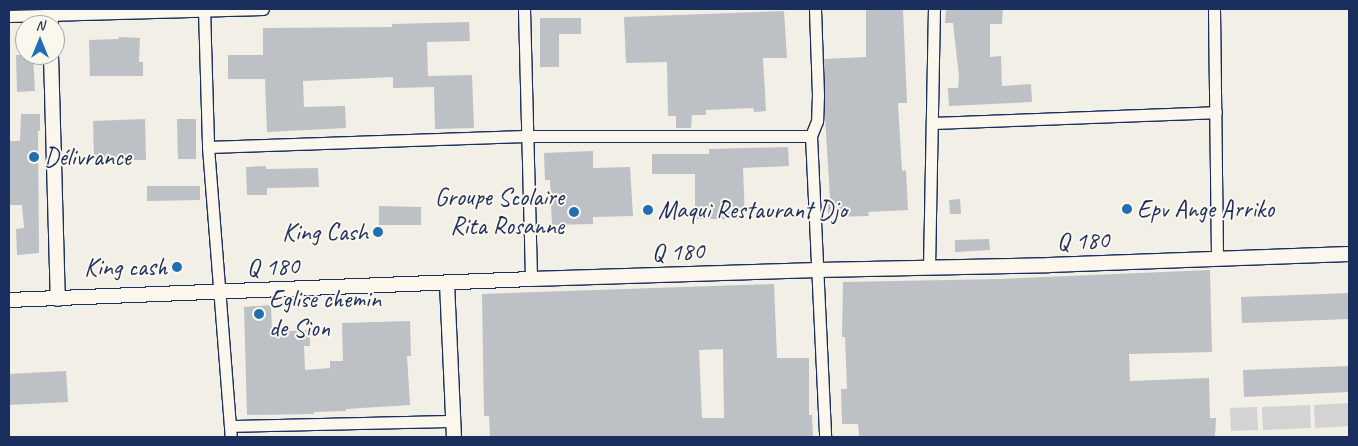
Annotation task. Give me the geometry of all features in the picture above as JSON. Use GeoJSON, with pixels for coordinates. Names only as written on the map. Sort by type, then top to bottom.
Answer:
{"type":"FeatureCollection","features":[{"type":"Feature","properties":{"kind":"street"},"geometry":{"type":"LineString","coordinates":[[65,15],[263,9]]}},
{"type":"Feature","properties":{"kind":"street"},"geometry":{"type":"LineString","coordinates":[[524,9],[530,279]]}},
{"type":"Feature","properties":{"kind":"street"},"geometry":{"type":"LineString","coordinates":[[815,9],[818,94],[817,121],[811,136],[825,437]]}},
{"type":"Feature","properties":{"kind":"street"},"geometry":{"type":"LineString","coordinates":[[928,268],[934,9]]}},
{"type":"Feature","properties":{"kind":"street"},"geometry":{"type":"LineString","coordinates":[[1214,9],[1217,258]]}},
{"type":"Feature","properties":{"kind":"street"},"geometry":{"type":"LineString","coordinates":[[204,10],[208,147],[231,432],[454,421]]}},
{"type":"Feature","properties":{"kind":"street"},"geometry":{"type":"LineString","coordinates":[[51,65],[58,299]]}},
{"type":"Feature","properties":{"kind":"street"},"geometry":{"type":"LineString","coordinates":[[932,123],[1216,112]]}},
{"type":"Feature","properties":{"kind":"street"},"geometry":{"type":"LineString","coordinates":[[208,147],[526,136],[811,136]]}},
{"type":"Feature","properties":{"kind":"street","name":"Q 180"},"geometry":{"type":"LineString","coordinates":[[9,300],[530,279],[1349,254]]}},
{"type":"Feature","properties":{"kind":"street"},"geometry":{"type":"LineString","coordinates":[[447,283],[454,437]]}},
{"type":"Feature","properties":{"kind":"shaded area"},"geometry":{"type":"Polygon","coordinates":[[[1349,403],[1349,426],[1315,428],[1314,405],[1349,403]]]}},
{"type":"Feature","properties":{"kind":"shaded area"},"geometry":{"type":"Polygon","coordinates":[[[1310,405],[1311,428],[1263,430],[1262,407],[1310,405]]]}},
{"type":"Feature","properties":{"kind":"shaded area"},"geometry":{"type":"Polygon","coordinates":[[[1257,407],[1258,430],[1231,431],[1230,408],[1257,407]]]}},
{"type":"Feature","properties":{"kind":"building"},"geometry":{"type":"Polygon","coordinates":[[[866,9],[903,9],[907,103],[898,103],[902,171],[906,170],[908,210],[868,212],[869,216],[828,217],[828,198],[830,198],[824,59],[866,57],[866,9]]]}},
{"type":"Feature","properties":{"kind":"building"},"geometry":{"type":"Polygon","coordinates":[[[946,9],[1003,9],[1002,24],[990,24],[990,57],[1001,56],[1002,86],[1031,84],[1032,102],[949,106],[948,88],[958,88],[959,76],[953,23],[945,23],[946,9]]]}},
{"type":"Feature","properties":{"kind":"building"},"geometry":{"type":"Polygon","coordinates":[[[784,11],[787,58],[763,58],[766,111],[754,112],[753,108],[706,110],[706,115],[692,115],[691,128],[676,128],[676,116],[668,116],[667,62],[626,63],[624,17],[784,11]]]}},
{"type":"Feature","properties":{"kind":"building"},"geometry":{"type":"Polygon","coordinates":[[[540,18],[581,18],[581,34],[559,34],[559,67],[540,67],[540,18]]]}},
{"type":"Feature","properties":{"kind":"building"},"geometry":{"type":"Polygon","coordinates":[[[469,22],[470,41],[427,42],[428,76],[472,75],[474,128],[435,129],[434,87],[393,88],[393,77],[303,81],[304,107],[345,106],[346,128],[267,132],[265,79],[228,79],[228,55],[263,55],[263,28],[392,27],[392,24],[469,22]]]}},
{"type":"Feature","properties":{"kind":"building"},"geometry":{"type":"Polygon","coordinates":[[[119,37],[140,38],[139,62],[143,62],[143,76],[90,76],[89,40],[119,39],[119,37]]]}},
{"type":"Feature","properties":{"kind":"building"},"geometry":{"type":"Polygon","coordinates":[[[16,65],[34,65],[35,91],[17,92],[16,65]]]}},
{"type":"Feature","properties":{"kind":"building"},"geometry":{"type":"Polygon","coordinates":[[[21,114],[40,114],[40,131],[38,131],[39,253],[17,255],[16,229],[24,228],[22,205],[10,205],[9,141],[20,141],[21,114]]]}},
{"type":"Feature","properties":{"kind":"building"},"geometry":{"type":"Polygon","coordinates":[[[145,119],[146,160],[94,160],[93,121],[145,119]]]}},
{"type":"Feature","properties":{"kind":"building"},"geometry":{"type":"Polygon","coordinates":[[[177,119],[196,119],[196,159],[178,159],[177,119]]]}},
{"type":"Feature","properties":{"kind":"building"},"geometry":{"type":"Polygon","coordinates":[[[788,147],[789,166],[743,168],[745,219],[695,219],[695,174],[652,174],[652,154],[709,154],[709,149],[788,147]]]}},
{"type":"Feature","properties":{"kind":"building"},"geometry":{"type":"Polygon","coordinates":[[[593,151],[593,168],[630,167],[633,216],[593,217],[593,224],[552,225],[550,180],[545,180],[544,153],[593,151]]]}},
{"type":"Feature","properties":{"kind":"building"},"geometry":{"type":"Polygon","coordinates":[[[266,166],[266,169],[318,168],[319,187],[267,188],[267,195],[247,195],[246,167],[266,166]]]}},
{"type":"Feature","properties":{"kind":"building"},"geometry":{"type":"Polygon","coordinates":[[[147,186],[200,186],[200,200],[147,201],[147,186]]]}},
{"type":"Feature","properties":{"kind":"building"},"geometry":{"type":"Polygon","coordinates":[[[960,199],[961,214],[950,214],[949,200],[960,199]]]}},
{"type":"Feature","properties":{"kind":"building"},"geometry":{"type":"Polygon","coordinates":[[[379,206],[421,207],[421,225],[379,225],[379,206]]]}},
{"type":"Feature","properties":{"kind":"building"},"geometry":{"type":"Polygon","coordinates":[[[989,239],[990,250],[955,252],[955,240],[989,239]]]}},
{"type":"Feature","properties":{"kind":"building"},"geometry":{"type":"Polygon","coordinates":[[[1210,270],[1212,352],[1129,354],[1130,381],[1209,378],[1210,418],[1216,418],[1215,437],[859,437],[858,424],[842,424],[841,389],[847,389],[845,337],[842,337],[843,282],[1001,279],[1210,270]]]}},
{"type":"Feature","properties":{"kind":"building"},"geometry":{"type":"Polygon","coordinates":[[[774,284],[777,358],[809,358],[809,415],[812,415],[813,437],[490,437],[489,416],[484,416],[482,294],[774,284]],[[723,349],[699,350],[702,418],[724,418],[723,349]]]}},
{"type":"Feature","properties":{"kind":"building"},"geometry":{"type":"Polygon","coordinates":[[[1349,293],[1349,319],[1242,323],[1241,297],[1349,293]]]}},
{"type":"Feature","properties":{"kind":"building"},"geometry":{"type":"Polygon","coordinates":[[[271,305],[272,332],[310,330],[310,346],[304,346],[305,370],[330,368],[330,361],[343,361],[342,323],[410,321],[411,356],[407,356],[410,405],[314,412],[314,414],[247,415],[244,307],[271,305]]]}},
{"type":"Feature","properties":{"kind":"building"},"geometry":{"type":"Polygon","coordinates":[[[1349,366],[1349,392],[1244,397],[1243,370],[1349,366]]]}},
{"type":"Feature","properties":{"kind":"building"},"geometry":{"type":"Polygon","coordinates":[[[66,371],[68,402],[9,405],[9,374],[66,371]]]}},
{"type":"Feature","properties":{"kind":"place","name":"Délivrance"},"geometry":{"type":"Point","coordinates":[34,157]}},
{"type":"Feature","properties":{"kind":"place","name":"Epv Ange Arriko"},"geometry":{"type":"Point","coordinates":[1127,209]}},
{"type":"Feature","properties":{"kind":"place","name":"Maqui Restaurant Djo"},"geometry":{"type":"Point","coordinates":[648,210]}},
{"type":"Feature","properties":{"kind":"place","name":"Groupe Scolaire Rita Rosanne"},"geometry":{"type":"Point","coordinates":[574,212]}},
{"type":"Feature","properties":{"kind":"place","name":"King Cash"},"geometry":{"type":"Point","coordinates":[378,232]}},
{"type":"Feature","properties":{"kind":"place","name":"King cash"},"geometry":{"type":"Point","coordinates":[177,267]}},
{"type":"Feature","properties":{"kind":"place","name":"Eglise chemin de Sion"},"geometry":{"type":"Point","coordinates":[259,314]}}]}
